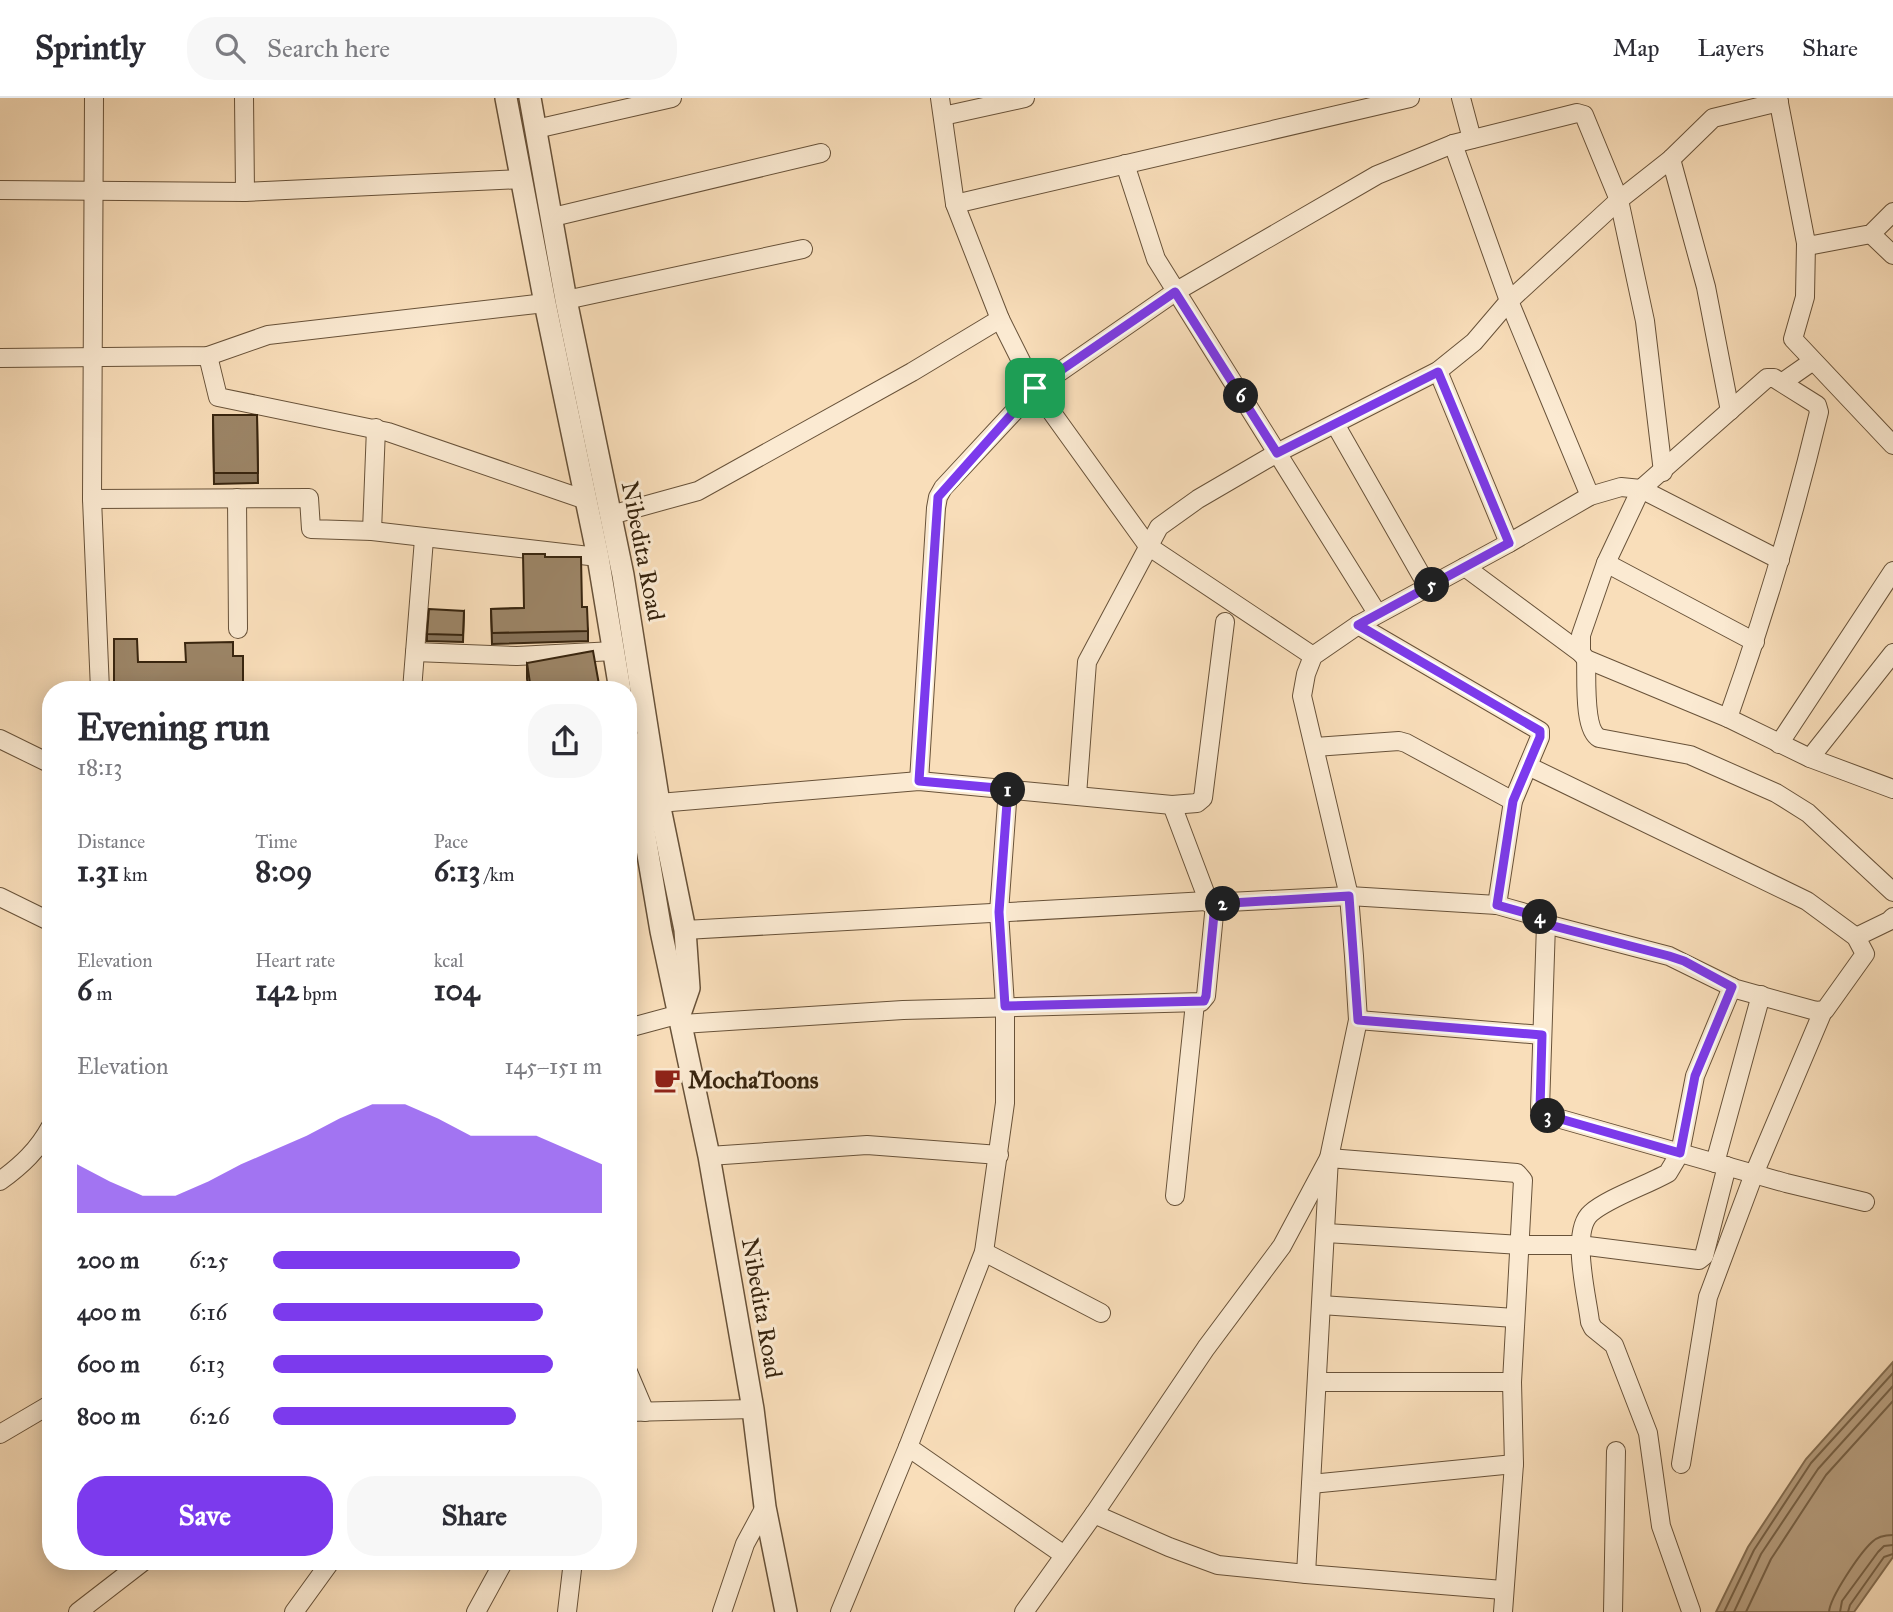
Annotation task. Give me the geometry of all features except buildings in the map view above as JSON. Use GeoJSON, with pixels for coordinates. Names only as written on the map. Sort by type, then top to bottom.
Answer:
{"type":"FeatureCollection","features":[{"type":"Feature","properties":{"kind":"street"},"geometry":{"type":"LineString","coordinates":[[94,98],[92,499],[100,681]]}},
{"type":"Feature","properties":{"kind":"street"},"geometry":{"type":"LineString","coordinates":[[244,98],[245,192]]}},
{"type":"Feature","properties":{"kind":"street","name":"Nibedita Road"},"geometry":{"type":"LineString","coordinates":[[506,98],[598,557],[619,681]]}},
{"type":"Feature","properties":{"kind":"street","name":"Nibedita Road"},"geometry":{"type":"LineString","coordinates":[[530,98],[566,300],[623,575],[659,803],[685,930],[690,988],[681,1019]]}},
{"type":"Feature","properties":{"kind":"street"},"geometry":{"type":"LineString","coordinates":[[536,129],[672,98]]}},
{"type":"Feature","properties":{"kind":"street"},"geometry":{"type":"LineString","coordinates":[[940,98],[955,204],[1000,319],[1035,388],[1148,546],[1313,656]]}},
{"type":"Feature","properties":{"kind":"street"},"geometry":{"type":"LineString","coordinates":[[943,116],[1026,98]]}},
{"type":"Feature","properties":{"kind":"street"},"geometry":{"type":"LineString","coordinates":[[955,204],[1410,98]]}},
{"type":"Feature","properties":{"kind":"street"},"geometry":{"type":"LineString","coordinates":[[1461,98],[1472,139]]}},
{"type":"Feature","properties":{"kind":"street"},"geometry":{"type":"LineString","coordinates":[[1077,795],[1087,662],[1159,527],[1198,499],[1277,453],[1438,372],[1474,342],[1509,301],[1619,200],[1671,159],[1713,118],[1778,100],[1806,243],[1805,297],[1792,337],[1891,438]]}},
{"type":"Feature","properties":{"kind":"street"},"geometry":{"type":"LineString","coordinates":[[919,781],[938,497],[1035,388],[1175,292],[1377,175],[1453,144],[1581,113],[1586,117],[1619,200],[1645,321],[1663,472]]}},
{"type":"Feature","properties":{"kind":"street"},"geometry":{"type":"LineString","coordinates":[[1453,144],[1509,301],[1590,496]]}},
{"type":"Feature","properties":{"kind":"street"},"geometry":{"type":"LineString","coordinates":[[553,217],[821,153]]}},
{"type":"Feature","properties":{"kind":"street"},"geometry":{"type":"LineString","coordinates":[[1671,159],[1706,287],[1730,411]]}},
{"type":"Feature","properties":{"kind":"street"},"geometry":{"type":"LineString","coordinates":[[1125,164],[1150,244],[1175,292],[1377,613]]}},
{"type":"Feature","properties":{"kind":"street"},"geometry":{"type":"LineString","coordinates":[[0,190],[245,192],[522,179]]}},
{"type":"Feature","properties":{"kind":"street"},"geometry":{"type":"LineString","coordinates":[[1806,243],[1813,245],[1871,234],[1893,212]]}},
{"type":"Feature","properties":{"kind":"street"},"geometry":{"type":"LineString","coordinates":[[1871,234],[1893,255]]}},
{"type":"Feature","properties":{"kind":"street"},"geometry":{"type":"LineString","coordinates":[[0,358],[208,356],[268,335],[566,300],[803,248]]}},
{"type":"Feature","properties":{"kind":"street"},"geometry":{"type":"LineString","coordinates":[[611,515],[698,491],[912,372],[1000,319]]}},
{"type":"Feature","properties":{"kind":"street"},"geometry":{"type":"LineString","coordinates":[[208,356],[218,397],[376,428],[586,500]]}},
{"type":"Feature","properties":{"kind":"street"},"geometry":{"type":"LineString","coordinates":[[1783,382],[1813,361]]}},
{"type":"Feature","properties":{"kind":"street"},"geometry":{"type":"LineString","coordinates":[[1438,372],[1509,543]]}},
{"type":"Feature","properties":{"kind":"street"},"geometry":{"type":"LineString","coordinates":[[1728,718],[1780,560],[1819,412],[1817,405],[1774,377],[1767,378],[1641,489],[1606,563],[1581,635],[1589,723],[1594,735],[1599,738],[1690,755],[1776,793],[1808,813],[1893,892]]}},
{"type":"Feature","properties":{"kind":"street"},"geometry":{"type":"LineString","coordinates":[[1335,424],[1428,587]]}},
{"type":"Feature","properties":{"kind":"street"},"geometry":{"type":"LineString","coordinates":[[372,531],[376,428]]}},
{"type":"Feature","properties":{"kind":"street"},"geometry":{"type":"LineString","coordinates":[[1306,1574],[1329,1158],[1358,1020],[1349,896],[1303,696],[1306,674],[1313,656],[1377,613],[1509,543],[1590,496],[1621,487],[1641,489],[1780,560]]}},
{"type":"Feature","properties":{"kind":"street"},"geometry":{"type":"LineString","coordinates":[[237,498],[238,629]]}},
{"type":"Feature","properties":{"kind":"street"},"geometry":{"type":"LineString","coordinates":[[92,499],[309,498],[312,529],[372,531],[598,557]]}},
{"type":"Feature","properties":{"kind":"street"},"geometry":{"type":"LineString","coordinates":[[413,681],[424,539]]}},
{"type":"Feature","properties":{"kind":"street"},"geometry":{"type":"LineString","coordinates":[[1606,563],[1755,642]]}},
{"type":"Feature","properties":{"kind":"street"},"geometry":{"type":"LineString","coordinates":[[1465,567],[1584,656],[1728,718],[1810,758],[1890,783]]}},
{"type":"Feature","properties":{"kind":"street"},"geometry":{"type":"LineString","coordinates":[[1779,744],[1893,571]]}},
{"type":"Feature","properties":{"kind":"street"},"geometry":{"type":"LineString","coordinates":[[659,803],[919,781],[1172,805],[1197,803],[1203,798],[1225,622]]}},
{"type":"Feature","properties":{"kind":"street"},"geometry":{"type":"LineString","coordinates":[[1358,625],[1540,731],[1540,737],[1513,801],[1497,905]]}},
{"type":"Feature","properties":{"kind":"street"},"geometry":{"type":"LineString","coordinates":[[415,652],[517,656],[614,650]]}},
{"type":"Feature","properties":{"kind":"street"},"geometry":{"type":"LineString","coordinates":[[1810,758],[1893,653]]}},
{"type":"Feature","properties":{"kind":"street"},"geometry":{"type":"LineString","coordinates":[[0,739],[42,760]]}},
{"type":"Feature","properties":{"kind":"street"},"geometry":{"type":"LineString","coordinates":[[1315,747],[1399,741],[1513,801]]}},
{"type":"Feature","properties":{"kind":"street"},"geometry":{"type":"LineString","coordinates":[[1528,766],[1807,901],[1856,937],[1864,949],[1865,956],[1823,1011],[1754,1174],[1708,1297],[1681,1464]]}},
{"type":"Feature","properties":{"kind":"street","name":"Nibedita Road"},"geometry":{"type":"LineString","coordinates":[[637,788],[662,931],[709,1156],[753,1409],[765,1507],[786,1612]]}},
{"type":"Feature","properties":{"kind":"street"},"geometry":{"type":"LineString","coordinates":[[840,1612],[984,1252],[1005,1103],[1005,1006],[999,912],[1008,789]]}},
{"type":"Feature","properties":{"kind":"street"},"geometry":{"type":"LineString","coordinates":[[637,1026],[681,1019],[1204,1001],[1211,903],[1172,805]]}},
{"type":"Feature","properties":{"kind":"street"},"geometry":{"type":"LineString","coordinates":[[685,930],[1349,896],[1497,905],[1543,918],[1546,924],[1540,1109],[1543,1114],[1721,1165],[1865,1202]]}},
{"type":"Feature","properties":{"kind":"street"},"geometry":{"type":"LineString","coordinates":[[0,897],[42,918]]}},
{"type":"Feature","properties":{"kind":"street"},"geometry":{"type":"LineString","coordinates":[[1856,937],[1893,917]]}},
{"type":"Feature","properties":{"kind":"street"},"geometry":{"type":"LineString","coordinates":[[1546,924],[1669,956],[1684,961],[1732,987],[1816,1012],[1823,1011]]}},
{"type":"Feature","properties":{"kind":"street"},"geometry":{"type":"LineString","coordinates":[[1691,1611],[1661,1526],[1648,1433],[1614,1345],[1591,1326],[1580,1245],[1581,1228],[1591,1213],[1668,1173],[1680,1153],[1695,1076],[1732,987]]}},
{"type":"Feature","properties":{"kind":"street"},"geometry":{"type":"LineString","coordinates":[[1325,1233],[1521,1245],[1580,1245],[1702,1259],[1760,995]]}},
{"type":"Feature","properties":{"kind":"street"},"geometry":{"type":"LineString","coordinates":[[1175,1196],[1195,1003]]}},
{"type":"Feature","properties":{"kind":"street"},"geometry":{"type":"LineString","coordinates":[[1358,1020],[1542,1035]]}},
{"type":"Feature","properties":{"kind":"street"},"geometry":{"type":"LineString","coordinates":[[0,1181],[19,1168],[42,1140]]}},
{"type":"Feature","properties":{"kind":"street"},"geometry":{"type":"LineString","coordinates":[[709,1156],[867,1145],[999,1155]]}},
{"type":"Feature","properties":{"kind":"street"},"geometry":{"type":"LineString","coordinates":[[1329,1158],[1520,1174],[1523,1180],[1512,1382],[1514,1464],[1503,1612]]}},
{"type":"Feature","properties":{"kind":"street"},"geometry":{"type":"LineString","coordinates":[[1024,1612],[1206,1348],[1282,1246],[1329,1158]]}},
{"type":"Feature","properties":{"kind":"street"},"geometry":{"type":"LineString","coordinates":[[984,1252],[1101,1313]]}},
{"type":"Feature","properties":{"kind":"street"},"geometry":{"type":"LineString","coordinates":[[1321,1306],[1515,1318]]}},
{"type":"Feature","properties":{"kind":"street"},"geometry":{"type":"LineString","coordinates":[[1317,1382],[1512,1382]]}},
{"type":"Feature","properties":{"kind":"street"},"geometry":{"type":"LineString","coordinates":[[0,1434],[42,1409]]}},
{"type":"Feature","properties":{"kind":"street"},"geometry":{"type":"LineString","coordinates":[[637,1412],[753,1409]]}},
{"type":"Feature","properties":{"kind":"street"},"geometry":{"type":"LineString","coordinates":[[908,1447],[1064,1555]]}},
{"type":"Feature","properties":{"kind":"street"},"geometry":{"type":"LineString","coordinates":[[1613,1612],[1616,1451]]}},
{"type":"Feature","properties":{"kind":"street"},"geometry":{"type":"LineString","coordinates":[[1311,1484],[1514,1464]]}},
{"type":"Feature","properties":{"kind":"street"},"geometry":{"type":"LineString","coordinates":[[722,1612],[745,1544],[765,1507]]}},
{"type":"Feature","properties":{"kind":"street"},"geometry":{"type":"LineString","coordinates":[[1094,1514],[1210,1563],[1306,1574],[1503,1590]]}},
{"type":"Feature","properties":{"kind":"street"},"geometry":{"type":"LineString","coordinates":[[78,1612],[132,1570]]}},
{"type":"Feature","properties":{"kind":"street"},"geometry":{"type":"LineString","coordinates":[[294,1612],[324,1570]]}},
{"type":"Feature","properties":{"kind":"street"},"geometry":{"type":"LineString","coordinates":[[476,1612],[499,1570]]}},
{"type":"Feature","properties":{"kind":"street"},"geometry":{"type":"LineString","coordinates":[[567,1612],[571,1570]]}},
{"type":"Feature","properties":{"kind":"water"},"geometry":{"type":"Polygon","coordinates":[[[1893,1362],[1893,1557],[1854,1612],[1716,1612],[1748,1547],[1806,1459],[1893,1362]]]}},
{"type":"Feature","properties":{"kind":"place","name":"MochaToons"},"geometry":{"type":"Point","coordinates":[667,1080]}},
{"type":"Feature","properties":{"kind":"route"},"geometry":{"type":"LineString","coordinates":[[1175,292],[1277,453],[1438,372],[1509,543],[1358,625],[1540,731],[1540,737],[1513,801],[1497,905],[1543,918],[1546,924],[1684,961],[1732,987],[1695,1076],[1680,1153],[1543,1114],[1540,1109],[1542,1035],[1358,1020],[1349,896],[1215,904],[1204,1001],[1005,1006],[999,912],[1008,789],[919,781],[938,497],[943,488],[1035,388],[1175,292]]}}]}
